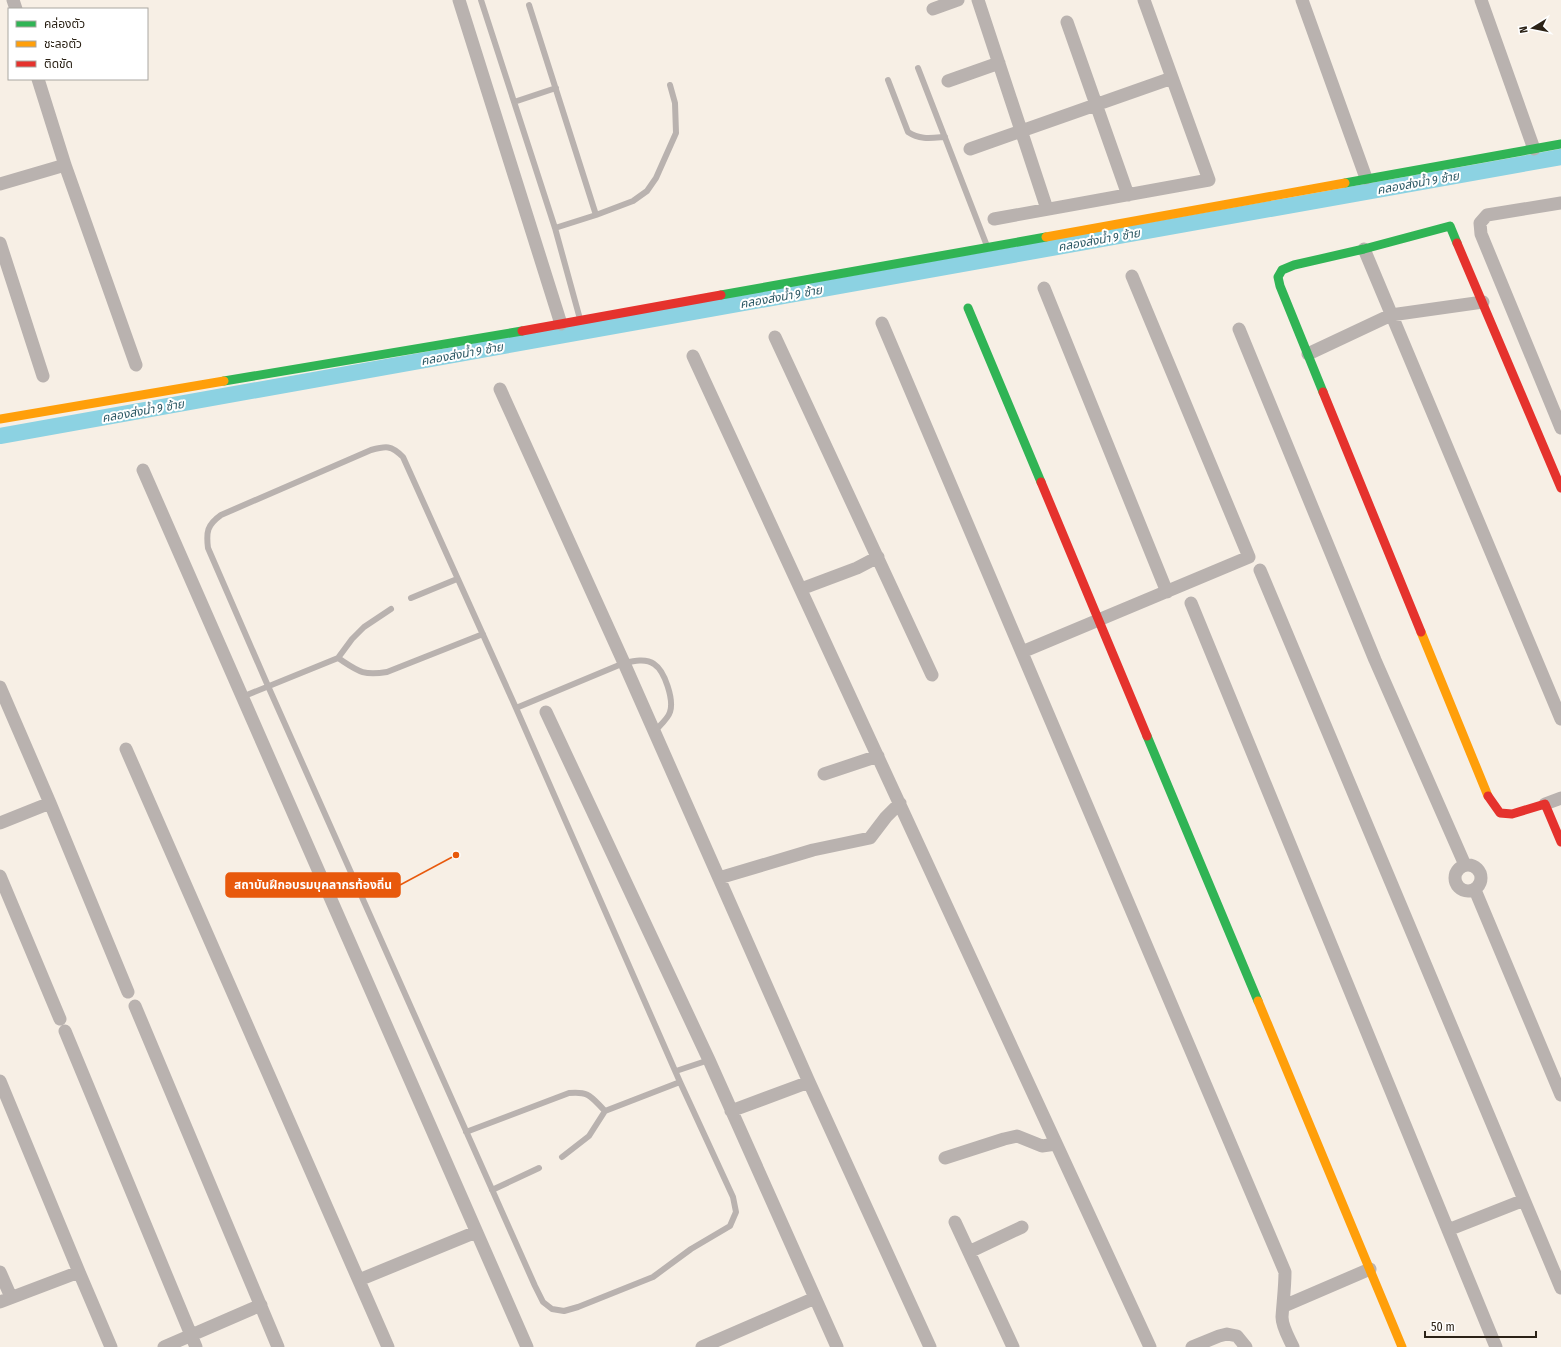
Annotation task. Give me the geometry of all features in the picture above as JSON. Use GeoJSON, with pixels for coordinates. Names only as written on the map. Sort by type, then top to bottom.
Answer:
{"type":"FeatureCollection","features":[{"type":"Feature","properties":{"kind":"street"},"geometry":{"type":"LineString","coordinates":[[459,0],[561,324]]}},
{"type":"Feature","properties":{"kind":"street"},"geometry":{"type":"LineString","coordinates":[[978,0],[1047,209]]}},
{"type":"Feature","properties":{"kind":"street"},"geometry":{"type":"LineString","coordinates":[[994,219],[1209,180],[1144,0]]}},
{"type":"Feature","properties":{"kind":"street"},"geometry":{"type":"LineString","coordinates":[[1302,0],[1366,178]]}},
{"type":"Feature","properties":{"kind":"street"},"geometry":{"type":"LineString","coordinates":[[1481,0],[1534,148]]}},
{"type":"Feature","properties":{"kind":"street"},"geometry":{"type":"LineString","coordinates":[[933,9],[954,1]]}},
{"type":"Feature","properties":{"kind":"street"},"geometry":{"type":"LineString","coordinates":[[1067,22],[1128,194]]}},
{"type":"Feature","properties":{"kind":"street"},"geometry":{"type":"LineString","coordinates":[[948,81],[999,62]]}},
{"type":"Feature","properties":{"kind":"street"},"geometry":{"type":"LineString","coordinates":[[970,149],[1172,78]]}},
{"type":"Feature","properties":{"kind":"street"},"geometry":{"type":"LineString","coordinates":[[38,80],[65,165],[136,365]]}},
{"type":"Feature","properties":{"kind":"street"},"geometry":{"type":"LineString","coordinates":[[0,419],[561,324],[1561,144]]}},
{"type":"Feature","properties":{"kind":"street"},"geometry":{"type":"LineString","coordinates":[[0,184],[65,165]]}},
{"type":"Feature","properties":{"kind":"street"},"geometry":{"type":"LineString","coordinates":[[1561,203],[1487,215],[1480,223],[1481,234],[1561,428]]}},
{"type":"Feature","properties":{"kind":"street"},"geometry":{"type":"LineString","coordinates":[[1561,488],[1450,226],[1364,249],[1294,265],[1282,270],[1278,277],[1308,354],[1489,799],[1500,813],[1512,814],[1561,798]]}},
{"type":"Feature","properties":{"kind":"street"},"geometry":{"type":"LineString","coordinates":[[0,243],[43,376]]}},
{"type":"Feature","properties":{"kind":"street"},"geometry":{"type":"LineString","coordinates":[[1364,249],[1561,719]]}},
{"type":"Feature","properties":{"kind":"street"},"geometry":{"type":"LineString","coordinates":[[1022,652],[1249,557],[1132,276]]}},
{"type":"Feature","properties":{"kind":"street"},"geometry":{"type":"LineString","coordinates":[[1044,288],[1167,592]]}},
{"type":"Feature","properties":{"kind":"street"},"geometry":{"type":"LineString","coordinates":[[1308,354],[1391,315],[1483,302]]}},
{"type":"Feature","properties":{"kind":"street"},"geometry":{"type":"LineString","coordinates":[[968,308],[1402,1347]]}},
{"type":"Feature","properties":{"kind":"street"},"geometry":{"type":"LineString","coordinates":[[882,323],[1285,1272],[1286,1287],[1282,1318],[1292,1347]]}},
{"type":"Feature","properties":{"kind":"street"},"geometry":{"type":"LineString","coordinates":[[1239,329],[1375,660],[1465,865]]}},
{"type":"Feature","properties":{"kind":"street"},"geometry":{"type":"LineString","coordinates":[[775,337],[932,675]]}},
{"type":"Feature","properties":{"kind":"street"},"geometry":{"type":"LineString","coordinates":[[692,356],[900,803],[1150,1347]]}},
{"type":"Feature","properties":{"kind":"street"},"geometry":{"type":"LineString","coordinates":[[500,389],[624,663],[809,1082],[930,1347]]}},
{"type":"Feature","properties":{"kind":"street"},"geometry":{"type":"LineString","coordinates":[[143,470],[526,1347]]}},
{"type":"Feature","properties":{"kind":"street"},"geometry":{"type":"LineString","coordinates":[[801,589],[851,571],[878,557]]}},
{"type":"Feature","properties":{"kind":"street"},"geometry":{"type":"LineString","coordinates":[[1260,570],[1561,1288]]}},
{"type":"Feature","properties":{"kind":"street"},"geometry":{"type":"LineString","coordinates":[[1191,603],[1496,1347]]}},
{"type":"Feature","properties":{"kind":"street"},"geometry":{"type":"LineString","coordinates":[[0,687],[50,803],[128,992]]}},
{"type":"Feature","properties":{"kind":"street"},"geometry":{"type":"LineString","coordinates":[[546,712],[709,1060],[837,1347]]}},
{"type":"Feature","properties":{"kind":"street"},"geometry":{"type":"LineString","coordinates":[[126,749],[388,1347]]}},
{"type":"Feature","properties":{"kind":"street"},"geometry":{"type":"LineString","coordinates":[[824,774],[878,756]]}},
{"type":"Feature","properties":{"kind":"street"},"geometry":{"type":"LineString","coordinates":[[0,823],[50,803]]}},
{"type":"Feature","properties":{"kind":"street"},"geometry":{"type":"LineString","coordinates":[[719,878],[813,850],[870,838],[886,817],[900,803]]}},
{"type":"Feature","properties":{"kind":"street"},"geometry":{"type":"LineString","coordinates":[[1545,804],[1561,842]]}},
{"type":"Feature","properties":{"kind":"street"},"geometry":{"type":"LineString","coordinates":[[1465,865],[1471,865],[1477,868],[1481,873],[1482,880],[1480,886],[1475,890],[1468,892],[1462,891],[1457,887],[1455,880],[1455,874],[1459,868],[1465,865]]}},
{"type":"Feature","properties":{"kind":"street"},"geometry":{"type":"LineString","coordinates":[[0,876],[60,1018]]}},
{"type":"Feature","properties":{"kind":"street"},"geometry":{"type":"LineString","coordinates":[[1475,890],[1561,1095]]}},
{"type":"Feature","properties":{"kind":"street"},"geometry":{"type":"LineString","coordinates":[[135,1006],[278,1347]]}},
{"type":"Feature","properties":{"kind":"street"},"geometry":{"type":"LineString","coordinates":[[65,1032],[194,1341]]}},
{"type":"Feature","properties":{"kind":"street"},"geometry":{"type":"LineString","coordinates":[[0,1081],[111,1347]]}},
{"type":"Feature","properties":{"kind":"street"},"geometry":{"type":"LineString","coordinates":[[731,1112],[809,1082]]}},
{"type":"Feature","properties":{"kind":"street"},"geometry":{"type":"LineString","coordinates":[[945,1158],[1017,1136],[1042,1146],[1056,1144]]}},
{"type":"Feature","properties":{"kind":"street"},"geometry":{"type":"LineString","coordinates":[[1448,1230],[1524,1200]]}},
{"type":"Feature","properties":{"kind":"street"},"geometry":{"type":"LineString","coordinates":[[955,1222],[1013,1347]]}},
{"type":"Feature","properties":{"kind":"street"},"geometry":{"type":"LineString","coordinates":[[970,1252],[1022,1227]]}},
{"type":"Feature","properties":{"kind":"street"},"geometry":{"type":"LineString","coordinates":[[359,1280],[476,1232]]}},
{"type":"Feature","properties":{"kind":"street"},"geometry":{"type":"LineString","coordinates":[[1284,1306],[1370,1269]]}},
{"type":"Feature","properties":{"kind":"street"},"geometry":{"type":"LineString","coordinates":[[0,1272],[6,1300],[79,1272]]}},
{"type":"Feature","properties":{"kind":"street"},"geometry":{"type":"LineString","coordinates":[[702,1347],[815,1298]]}},
{"type":"Feature","properties":{"kind":"street"},"geometry":{"type":"LineString","coordinates":[[164,1347],[194,1341],[261,1304]]}},
{"type":"Feature","properties":{"kind":"street"},"geometry":{"type":"LineString","coordinates":[[1192,1347],[1227,1334],[1237,1336],[1246,1347]]}},
{"type":"Feature","properties":{"kind":"lane"},"geometry":{"type":"LineString","coordinates":[[481,0],[555,228],[581,320]]}},
{"type":"Feature","properties":{"kind":"lane"},"geometry":{"type":"LineString","coordinates":[[529,5],[596,215]]}},
{"type":"Feature","properties":{"kind":"lane"},"geometry":{"type":"LineString","coordinates":[[918,68],[987,248]]}},
{"type":"Feature","properties":{"kind":"lane"},"geometry":{"type":"LineString","coordinates":[[888,80],[908,132],[914,137],[921,139],[945,137]]}},
{"type":"Feature","properties":{"kind":"lane"},"geometry":{"type":"LineString","coordinates":[[555,228],[633,201],[647,191],[656,178],[676,133],[675,104],[670,85]]}},
{"type":"Feature","properties":{"kind":"lane"},"geometry":{"type":"LineString","coordinates":[[514,102],[556,88]]}},
{"type":"Feature","properties":{"kind":"lane"},"geometry":{"type":"LineString","coordinates":[[385,447],[395,449],[403,457],[457,579],[516,708],[680,1082],[733,1196],[736,1212],[730,1226],[691,1249],[653,1277],[578,1307],[564,1311],[552,1309],[543,1302],[268,686],[208,548],[206,534],[212,522],[221,515],[371,450],[385,447]]}},
{"type":"Feature","properties":{"kind":"lane"},"geometry":{"type":"LineString","coordinates":[[411,598],[457,579]]}},
{"type":"Feature","properties":{"kind":"lane"},"geometry":{"type":"LineString","coordinates":[[242,698],[338,658],[352,639],[364,627],[391,609]]}},
{"type":"Feature","properties":{"kind":"lane"},"geometry":{"type":"LineString","coordinates":[[338,658],[359,672],[372,674],[387,672],[483,634]]}},
{"type":"Feature","properties":{"kind":"lane"},"geometry":{"type":"LineString","coordinates":[[516,708],[624,663],[645,660],[654,663],[661,670],[671,694],[670,714],[654,732]]}},
{"type":"Feature","properties":{"kind":"lane"},"geometry":{"type":"LineString","coordinates":[[676,1071],[709,1060]]}},
{"type":"Feature","properties":{"kind":"lane"},"geometry":{"type":"LineString","coordinates":[[562,1157],[574,1149],[588,1136],[605,1111],[680,1082]]}},
{"type":"Feature","properties":{"kind":"lane"},"geometry":{"type":"LineString","coordinates":[[466,1132],[569,1093],[581,1092],[589,1095],[605,1111]]}},
{"type":"Feature","properties":{"kind":"lane"},"geometry":{"type":"LineString","coordinates":[[492,1190],[539,1168]]}},
{"type":"Feature","properties":{"kind":"waterway","name":"คลองส่งน้ำ 9 ซ้าย"},"geometry":{"type":"LineString","coordinates":[[0,436],[1561,157]]}},
{"type":"Feature","properties":{"kind":"traffic: fast"},"geometry":{"type":"LineString","coordinates":[[1345,183],[1561,144]]}},
{"type":"Feature","properties":{"kind":"traffic: fast"},"geometry":{"type":"LineString","coordinates":[[1323,392],[1280,286],[1278,277],[1282,270],[1294,265],[1364,249],[1450,226],[1457,243]]}},
{"type":"Feature","properties":{"kind":"traffic: fast"},"geometry":{"type":"LineString","coordinates":[[721,295],[1046,237]]}},
{"type":"Feature","properties":{"kind":"traffic: fast"},"geometry":{"type":"LineString","coordinates":[[968,308],[1041,482]]}},
{"type":"Feature","properties":{"kind":"traffic: fast"},"geometry":{"type":"LineString","coordinates":[[224,381],[522,331]]}},
{"type":"Feature","properties":{"kind":"traffic: fast"},"geometry":{"type":"LineString","coordinates":[[1147,736],[1258,1001]]}},
{"type":"Feature","properties":{"kind":"traffic: slow"},"geometry":{"type":"LineString","coordinates":[[1046,237],[1345,183]]}},
{"type":"Feature","properties":{"kind":"traffic: slow"},"geometry":{"type":"LineString","coordinates":[[0,419],[224,381]]}},
{"type":"Feature","properties":{"kind":"traffic: slow"},"geometry":{"type":"LineString","coordinates":[[1421,632],[1488,796]]}},
{"type":"Feature","properties":{"kind":"traffic: slow"},"geometry":{"type":"LineString","coordinates":[[1258,1001],[1402,1347]]}},
{"type":"Feature","properties":{"kind":"traffic: jam"},"geometry":{"type":"LineString","coordinates":[[1457,243],[1561,488]]}},
{"type":"Feature","properties":{"kind":"traffic: jam"},"geometry":{"type":"LineString","coordinates":[[522,331],[721,295]]}},
{"type":"Feature","properties":{"kind":"traffic: jam"},"geometry":{"type":"LineString","coordinates":[[1323,392],[1421,632]]}},
{"type":"Feature","properties":{"kind":"traffic: jam"},"geometry":{"type":"LineString","coordinates":[[1041,482],[1147,736]]}},
{"type":"Feature","properties":{"kind":"traffic: jam"},"geometry":{"type":"LineString","coordinates":[[1488,796],[1500,813],[1512,814],[1545,804],[1561,842]]}},
{"type":"Feature","properties":{"kind":"place","name":"สถาบันฝึกอบรมบุคลากรท้องถิ่น"},"geometry":{"type":"Point","coordinates":[456,855]}}]}
